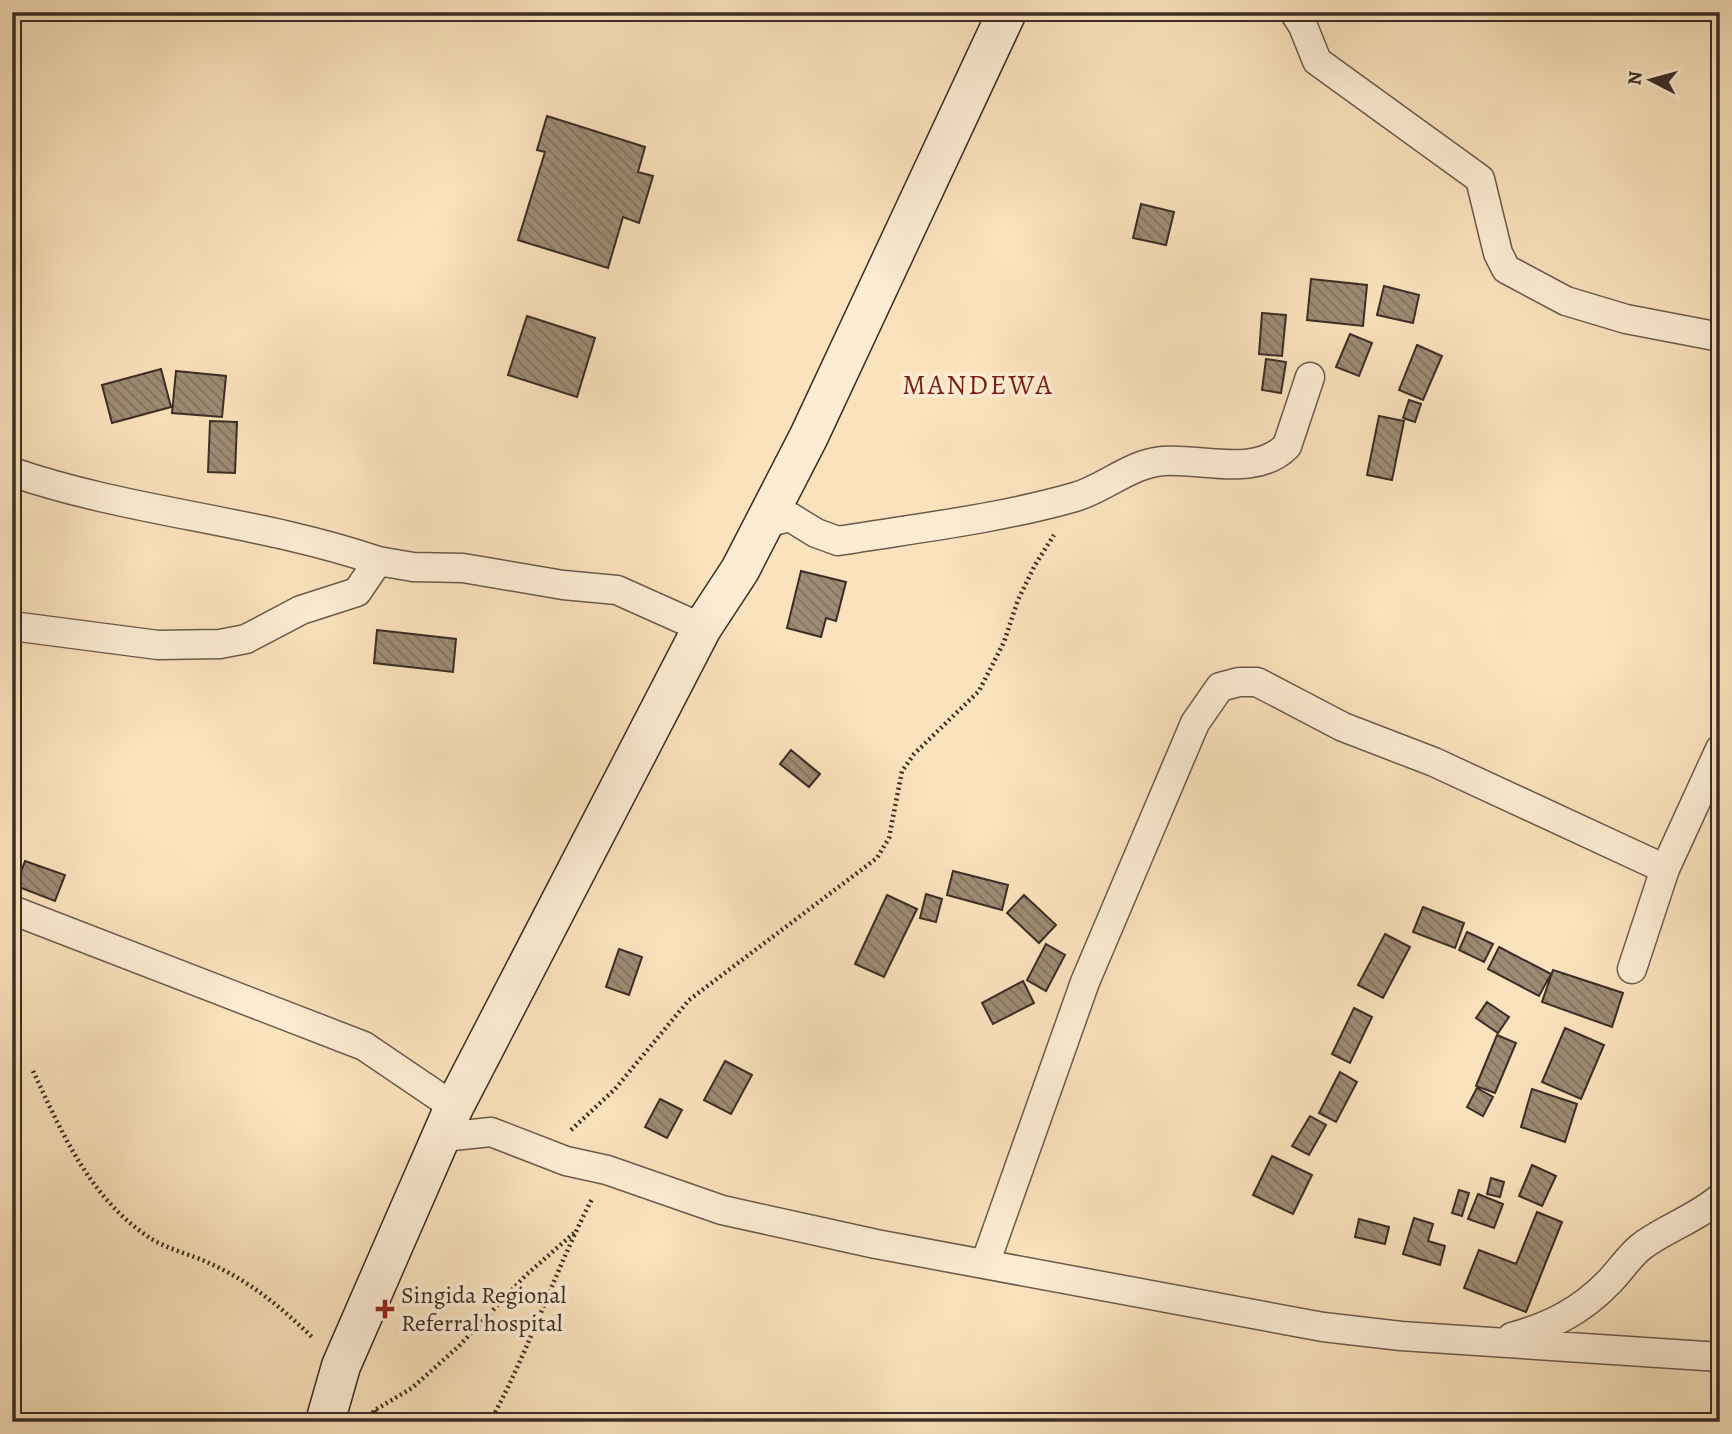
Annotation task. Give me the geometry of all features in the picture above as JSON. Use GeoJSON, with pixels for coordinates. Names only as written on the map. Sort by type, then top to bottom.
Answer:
{"type":"FeatureCollection","features":[{"type":"Feature","properties":{"kind":"main road"},"geometry":{"type":"LineString","coordinates":[[325,1422],[341,1366],[448,1122],[702,628],[740,570],[809,436],[1007,12]]}},
{"type":"Feature","properties":{"kind":"street"},"geometry":{"type":"LineString","coordinates":[[1294,12],[1303,26],[1317,61],[1480,179],[1498,253],[1506,269],[1566,301],[1626,319],[1720,337]]}},
{"type":"Feature","properties":{"kind":"street"},"geometry":{"type":"LineString","coordinates":[[762,524],[790,517],[816,533],[838,541],[988,517],[1078,496],[1144,465],[1177,461],[1239,465],[1274,455],[1287,446],[1310,377]]}},
{"type":"Feature","properties":{"kind":"street"},"geometry":{"type":"LineString","coordinates":[[12,472],[70,492],[236,522],[336,546],[377,561],[413,567],[463,569],[563,585],[617,590],[702,628]]}},
{"type":"Feature","properties":{"kind":"street"},"geometry":{"type":"LineString","coordinates":[[12,626],[158,645],[193,647],[233,642],[246,639],[301,611],[357,593],[377,561]]}},
{"type":"Feature","properties":{"kind":"street"},"geometry":{"type":"LineString","coordinates":[[985,1264],[1085,982],[1195,723],[1220,687],[1239,682],[1257,682],[1343,727],[1434,762],[1665,869]]}},
{"type":"Feature","properties":{"kind":"street"},"geometry":{"type":"LineString","coordinates":[[1632,969],[1665,869],[1720,749]]}},
{"type":"Feature","properties":{"kind":"street"},"geometry":{"type":"LineString","coordinates":[[12,910],[364,1046],[448,1122],[491,1132],[566,1161],[607,1170],[722,1210],[985,1264],[1323,1327],[1720,1357]]}},
{"type":"Feature","properties":{"kind":"street"},"geometry":{"type":"LineString","coordinates":[[1496,1342],[1539,1330],[1577,1311],[1609,1282],[1637,1250],[1661,1232],[1720,1198]]}},
{"type":"Feature","properties":{"kind":"path"},"geometry":{"type":"LineString","coordinates":[[537,1149],[569,1132],[615,1089],[689,1000],[877,858],[889,838],[902,771],[914,754],[979,691],[1004,642],[1018,600],[1035,565],[1078,496]]}},
{"type":"Feature","properties":{"kind":"path"},"geometry":{"type":"LineString","coordinates":[[33,1071],[61,1130],[107,1204],[149,1238],[213,1264],[274,1300],[341,1366]]}},
{"type":"Feature","properties":{"kind":"path"},"geometry":{"type":"LineString","coordinates":[[490,1422],[533,1334],[574,1233],[607,1170]]}},
{"type":"Feature","properties":{"kind":"path"},"geometry":{"type":"LineString","coordinates":[[364,1422],[375,1410],[412,1388],[458,1347],[525,1276],[574,1233]]}},
{"type":"Feature","properties":{"kind":"path"},"geometry":{"type":"LineString","coordinates":[[375,1410],[379,1422]]}},
{"type":"Feature","properties":{"kind":"building"},"geometry":{"type":"Polygon","coordinates":[[[547,116],[645,147],[638,172],[653,176],[639,223],[623,217],[608,268],[518,240],[545,152],[537,150],[547,116]]]}},
{"type":"Feature","properties":{"kind":"building"},"geometry":{"type":"Polygon","coordinates":[[[1141,204],[1174,212],[1166,245],[1133,238],[1141,204]]]}},
{"type":"Feature","properties":{"kind":"building"},"geometry":{"type":"Polygon","coordinates":[[[1311,279],[1367,285],[1363,326],[1307,320],[1311,279]]]}},
{"type":"Feature","properties":{"kind":"building"},"geometry":{"type":"Polygon","coordinates":[[[1384,286],[1419,295],[1413,323],[1377,315],[1384,286]]]}},
{"type":"Feature","properties":{"kind":"building"},"geometry":{"type":"Polygon","coordinates":[[[1262,313],[1286,315],[1282,356],[1259,354],[1262,313]]]}},
{"type":"Feature","properties":{"kind":"building"},"geometry":{"type":"Polygon","coordinates":[[[527,316],[595,338],[577,397],[508,375],[527,316]]]}},
{"type":"Feature","properties":{"kind":"building"},"geometry":{"type":"Polygon","coordinates":[[[1350,334],[1372,343],[1359,376],[1336,367],[1350,334]]]}},
{"type":"Feature","properties":{"kind":"building"},"geometry":{"type":"Polygon","coordinates":[[[1417,345],[1442,356],[1423,400],[1399,390],[1417,345]]]}},
{"type":"Feature","properties":{"kind":"building"},"geometry":{"type":"Polygon","coordinates":[[[1266,359],[1286,362],[1281,393],[1262,390],[1266,359]]]}},
{"type":"Feature","properties":{"kind":"building"},"geometry":{"type":"Polygon","coordinates":[[[161,369],[171,407],[112,423],[102,385],[161,369]]]}},
{"type":"Feature","properties":{"kind":"building"},"geometry":{"type":"Polygon","coordinates":[[[176,371],[226,376],[222,417],[172,413],[176,371]]]}},
{"type":"Feature","properties":{"kind":"building"},"geometry":{"type":"Polygon","coordinates":[[[1409,400],[1421,404],[1415,422],[1403,418],[1409,400]]]}},
{"type":"Feature","properties":{"kind":"building"},"geometry":{"type":"Polygon","coordinates":[[[1379,416],[1404,421],[1392,480],[1367,475],[1379,416]]]}},
{"type":"Feature","properties":{"kind":"building"},"geometry":{"type":"Polygon","coordinates":[[[210,421],[237,422],[235,473],[208,472],[210,421]]]}},
{"type":"Feature","properties":{"kind":"building"},"geometry":{"type":"Polygon","coordinates":[[[801,571],[846,582],[836,621],[826,618],[821,637],[787,628],[801,571]]]}},
{"type":"Feature","properties":{"kind":"building"},"geometry":{"type":"Polygon","coordinates":[[[377,630],[456,639],[453,672],[374,663],[377,630]]]}},
{"type":"Feature","properties":{"kind":"building"},"geometry":{"type":"Polygon","coordinates":[[[791,750],[820,774],[809,787],[780,764],[791,750]]]}},
{"type":"Feature","properties":{"kind":"building"},"geometry":{"type":"Polygon","coordinates":[[[25,861],[65,875],[55,901],[16,886],[25,861]]]}},
{"type":"Feature","properties":{"kind":"building"},"geometry":{"type":"Polygon","coordinates":[[[953,871],[1008,885],[1002,910],[947,895],[953,871]]]}},
{"type":"Feature","properties":{"kind":"building"},"geometry":{"type":"Polygon","coordinates":[[[926,894],[942,899],[936,922],[920,918],[926,894]]]}},
{"type":"Feature","properties":{"kind":"building"},"geometry":{"type":"Polygon","coordinates":[[[887,895],[917,909],[884,977],[855,964],[887,895]]]}},
{"type":"Feature","properties":{"kind":"building"},"geometry":{"type":"Polygon","coordinates":[[[1024,895],[1056,925],[1039,943],[1007,913],[1024,895]]]}},
{"type":"Feature","properties":{"kind":"building"},"geometry":{"type":"Polygon","coordinates":[[[1423,907],[1464,923],[1455,948],[1413,932],[1423,907]]]}},
{"type":"Feature","properties":{"kind":"building"},"geometry":{"type":"Polygon","coordinates":[[[1467,932],[1493,944],[1484,962],[1459,950],[1467,932]]]}},
{"type":"Feature","properties":{"kind":"building"},"geometry":{"type":"Polygon","coordinates":[[[1385,934],[1410,947],[1383,998],[1358,985],[1385,934]]]}},
{"type":"Feature","properties":{"kind":"building"},"geometry":{"type":"Polygon","coordinates":[[[1046,944],[1065,955],[1046,991],[1027,980],[1046,944]]]}},
{"type":"Feature","properties":{"kind":"building"},"geometry":{"type":"Polygon","coordinates":[[[1499,947],[1551,974],[1539,996],[1488,969],[1499,947]]]}},
{"type":"Feature","properties":{"kind":"building"},"geometry":{"type":"Polygon","coordinates":[[[619,949],[642,957],[629,995],[606,987],[619,949]]]}},
{"type":"Feature","properties":{"kind":"building"},"geometry":{"type":"Polygon","coordinates":[[[1553,970],[1623,993],[1612,1027],[1542,1002],[1553,970]]]}},
{"type":"Feature","properties":{"kind":"building"},"geometry":{"type":"Polygon","coordinates":[[[1023,981],[1034,1003],[993,1024],[982,1003],[1023,981]]]}},
{"type":"Feature","properties":{"kind":"building"},"geometry":{"type":"Polygon","coordinates":[[[1487,1002],[1509,1017],[1498,1033],[1476,1018],[1487,1002]]]}},
{"type":"Feature","properties":{"kind":"building"},"geometry":{"type":"Polygon","coordinates":[[[1354,1008],[1372,1017],[1350,1063],[1332,1054],[1354,1008]]]}},
{"type":"Feature","properties":{"kind":"building"},"geometry":{"type":"Polygon","coordinates":[[[1565,1028],[1604,1045],[1581,1099],[1542,1082],[1565,1028]]]}},
{"type":"Feature","properties":{"kind":"building"},"geometry":{"type":"Polygon","coordinates":[[[1497,1035],[1516,1043],[1495,1093],[1476,1086],[1497,1035]]]}},
{"type":"Feature","properties":{"kind":"building"},"geometry":{"type":"Polygon","coordinates":[[[725,1061],[752,1075],[731,1114],[704,1100],[725,1061]]]}},
{"type":"Feature","properties":{"kind":"building"},"geometry":{"type":"Polygon","coordinates":[[[1340,1072],[1357,1082],[1336,1122],[1319,1113],[1340,1072]]]}},
{"type":"Feature","properties":{"kind":"building"},"geometry":{"type":"Polygon","coordinates":[[[1477,1088],[1493,1097],[1483,1116],[1467,1107],[1477,1088]]]}},
{"type":"Feature","properties":{"kind":"building"},"geometry":{"type":"Polygon","coordinates":[[[1532,1089],[1577,1104],[1565,1142],[1521,1127],[1532,1089]]]}},
{"type":"Feature","properties":{"kind":"building"},"geometry":{"type":"Polygon","coordinates":[[[660,1099],[682,1110],[667,1138],[645,1127],[660,1099]]]}},
{"type":"Feature","properties":{"kind":"building"},"geometry":{"type":"Polygon","coordinates":[[[1310,1116],[1326,1125],[1309,1155],[1292,1146],[1310,1116]]]}},
{"type":"Feature","properties":{"kind":"building"},"geometry":{"type":"Polygon","coordinates":[[[12,1146],[18,1147],[12,1187],[12,1146]]]}},
{"type":"Feature","properties":{"kind":"building"},"geometry":{"type":"Polygon","coordinates":[[[1272,1156],[1312,1175],[1293,1214],[1253,1195],[1272,1156]]]}},
{"type":"Feature","properties":{"kind":"building"},"geometry":{"type":"Polygon","coordinates":[[[1532,1165],[1556,1176],[1542,1206],[1519,1196],[1532,1165]]]}},
{"type":"Feature","properties":{"kind":"building"},"geometry":{"type":"Polygon","coordinates":[[[1491,1178],[1504,1182],[1500,1197],[1487,1194],[1491,1178]]]}},
{"type":"Feature","properties":{"kind":"building"},"geometry":{"type":"Polygon","coordinates":[[[1459,1190],[1469,1193],[1462,1216],[1452,1213],[1459,1190]]]}},
{"type":"Feature","properties":{"kind":"building"},"geometry":{"type":"Polygon","coordinates":[[[1478,1194],[1503,1204],[1494,1228],[1468,1219],[1478,1194]]]}},
{"type":"Feature","properties":{"kind":"building"},"geometry":{"type":"Polygon","coordinates":[[[1537,1212],[1562,1222],[1526,1312],[1464,1288],[1479,1250],[1516,1264],[1537,1212]]]}},
{"type":"Feature","properties":{"kind":"building"},"geometry":{"type":"Polygon","coordinates":[[[1414,1218],[1433,1224],[1428,1241],[1445,1246],[1440,1265],[1403,1254],[1414,1218]]]}},
{"type":"Feature","properties":{"kind":"building"},"geometry":{"type":"Polygon","coordinates":[[[1359,1219],[1389,1227],[1385,1244],[1355,1237],[1359,1219]]]}},
{"type":"Feature","properties":{"kind":"place","name":"Singida Regional Referral hospital"},"geometry":{"type":"Point","coordinates":[385,1309]}},
{"type":"Feature","properties":{"kind":"district","name":"MANDEWA"},"geometry":{"type":"Point","coordinates":[978,385]}}]}
